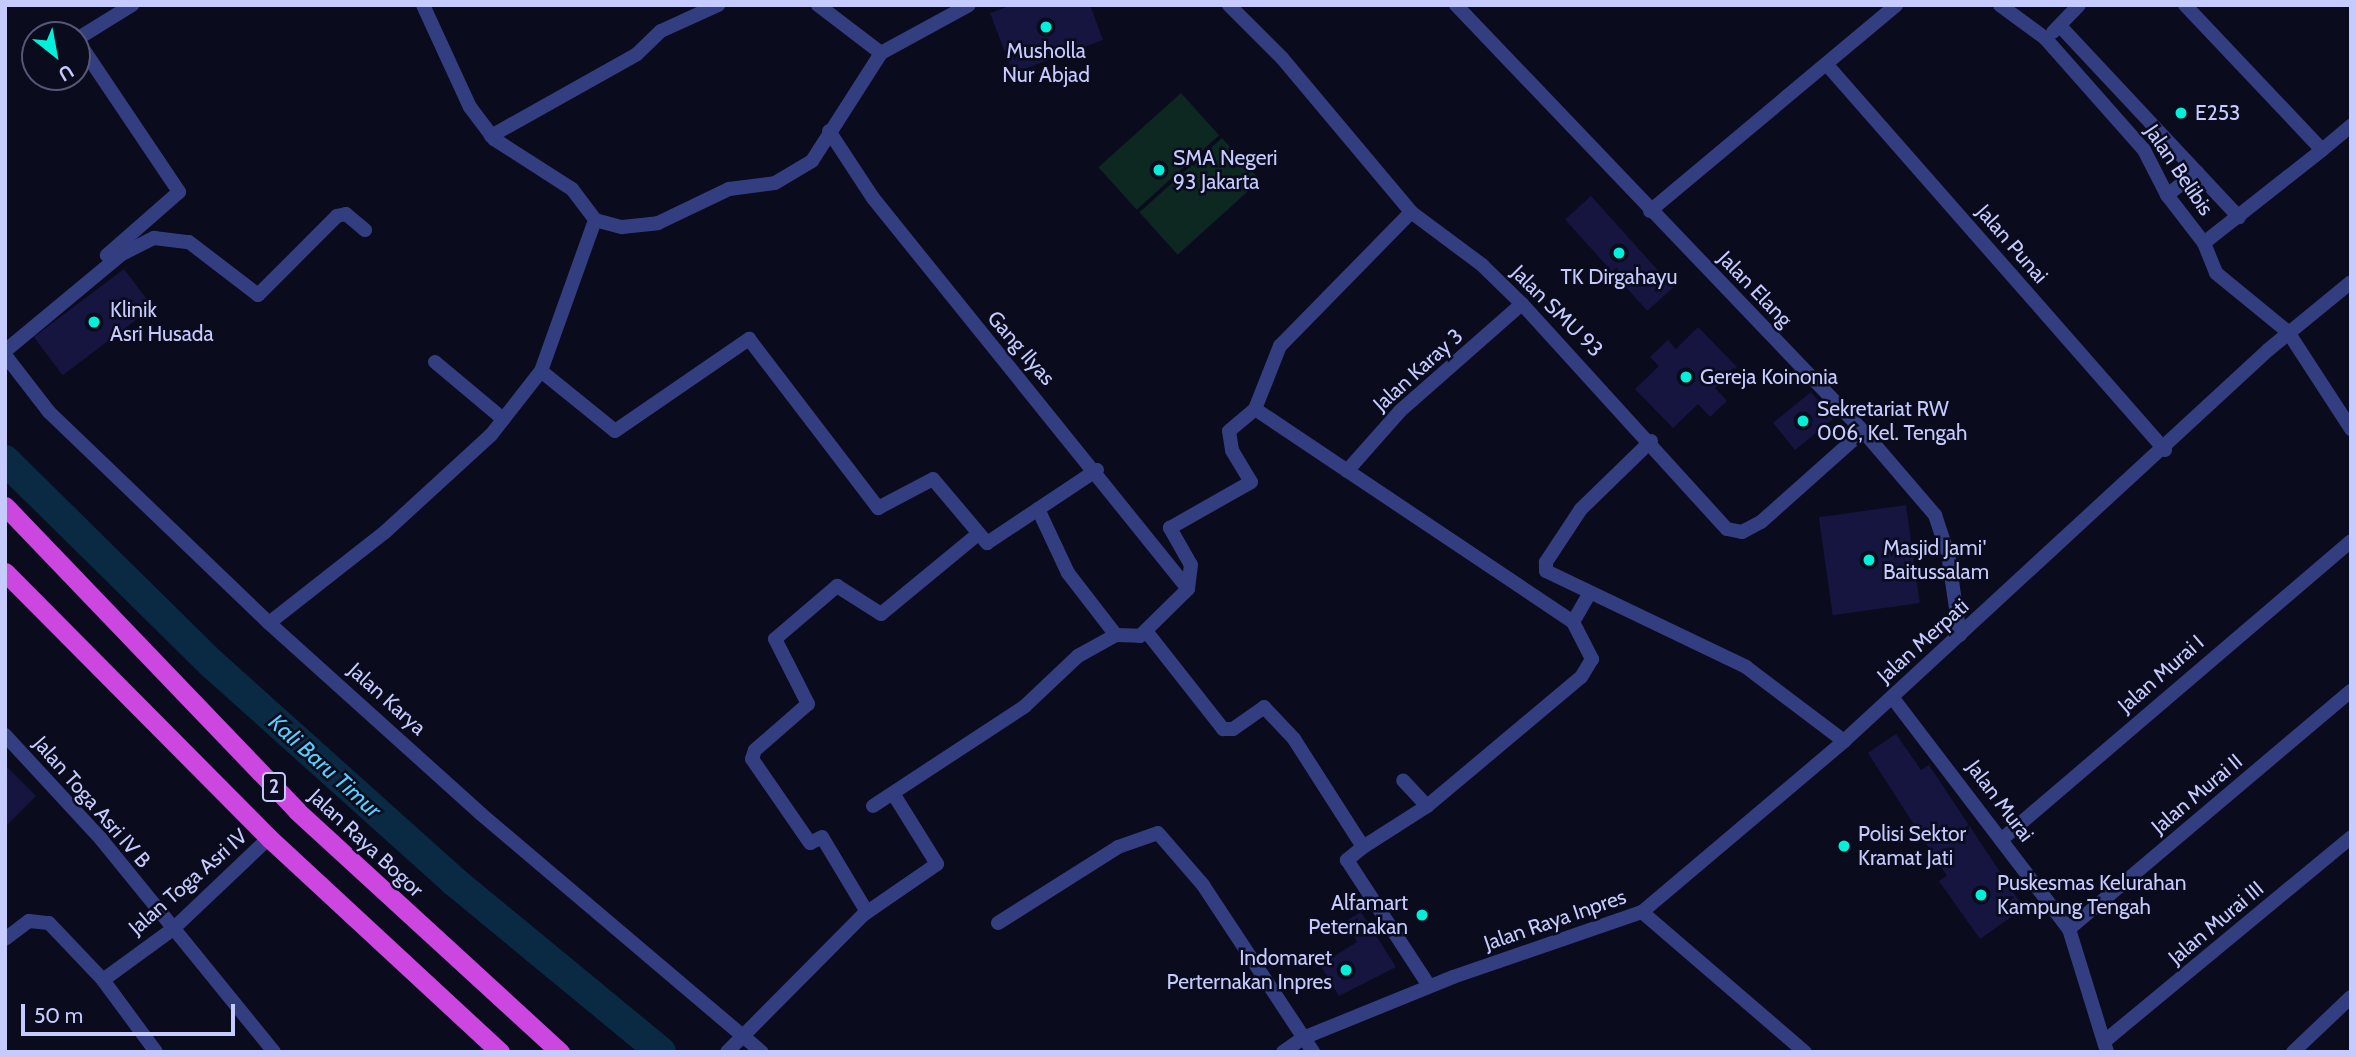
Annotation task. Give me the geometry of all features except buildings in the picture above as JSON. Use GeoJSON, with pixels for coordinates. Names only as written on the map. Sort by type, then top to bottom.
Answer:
{"type":"FeatureCollection","features":[{"type":"Feature","properties":{"kind":"highway","name":"Jalan Raya Bogor"},"geometry":{"type":"LineString","coordinates":[[5,506],[298,811],[560,1052]]}},
{"type":"Feature","properties":{"kind":"highway","name":"2"},"geometry":{"type":"LineString","coordinates":[[5,572],[269,838],[500,1052]]}},
{"type":"Feature","properties":{"kind":"street"},"geometry":{"type":"LineString","coordinates":[[91,31],[132,5]]}},
{"type":"Feature","properties":{"kind":"street"},"geometry":{"type":"LineString","coordinates":[[423,5],[470,107],[491,135],[572,188],[595,220],[622,227],[658,223],[729,189],[775,183],[812,161],[881,53],[969,5]]}},
{"type":"Feature","properties":{"kind":"street"},"geometry":{"type":"LineString","coordinates":[[491,135],[637,54],[661,31],[718,5]]}},
{"type":"Feature","properties":{"kind":"street"},"geometry":{"type":"LineString","coordinates":[[818,5],[881,53]]}},
{"type":"Feature","properties":{"kind":"street","name":"Jalan SMU 93"},"geometry":{"type":"LineString","coordinates":[[1229,5],[1282,58],[1411,212],[1482,265],[1522,304],[1651,441],[1701,505],[1737,533],[1771,514],[1863,431]]}},
{"type":"Feature","properties":{"kind":"street","name":"Jalan Elang"},"geometry":{"type":"LineString","coordinates":[[1456,5],[1863,431],[1935,514],[1948,554],[1960,635]]}},
{"type":"Feature","properties":{"kind":"street"},"geometry":{"type":"LineString","coordinates":[[1650,211],[1828,66],[1896,5]]}},
{"type":"Feature","properties":{"kind":"street","name":"Jalan Belibis"},"geometry":{"type":"LineString","coordinates":[[2000,5],[2045,38],[2144,150],[2167,195],[2204,243],[2216,273],[2288,332],[2351,429]]}},
{"type":"Feature","properties":{"kind":"street"},"geometry":{"type":"LineString","coordinates":[[2045,38],[2079,5]]}},
{"type":"Feature","properties":{"kind":"street"},"geometry":{"type":"LineString","coordinates":[[2185,5],[2322,150]]}},
{"type":"Feature","properties":{"kind":"street","name":"Jalan Belibis"},"geometry":{"type":"LineString","coordinates":[[2060,26],[2239,217]]}},
{"type":"Feature","properties":{"kind":"street"},"geometry":{"type":"LineString","coordinates":[[91,61],[180,192],[101,260],[101,272]]}},
{"type":"Feature","properties":{"kind":"street","name":"Jalan Punai"},"geometry":{"type":"LineString","coordinates":[[1828,66],[2165,450]]}},
{"type":"Feature","properties":{"kind":"street"},"geometry":{"type":"LineString","coordinates":[[2095,96],[2113,82]]}},
{"type":"Feature","properties":{"kind":"street"},"geometry":{"type":"LineString","coordinates":[[2204,243],[2351,126]]}},
{"type":"Feature","properties":{"kind":"street","name":"Gang Ilyas"},"geometry":{"type":"LineString","coordinates":[[829,131],[856,175],[938,281],[1097,470],[1188,589]]}},
{"type":"Feature","properties":{"kind":"street"},"geometry":{"type":"LineString","coordinates":[[2167,195],[2197,172]]}},
{"type":"Feature","properties":{"kind":"street"},"geometry":{"type":"LineString","coordinates":[[873,806],[894,795],[1025,706],[1078,656],[1116,635],[1138,637],[1188,589],[1191,565],[1170,528],[1251,482],[1231,450],[1229,431],[1255,409],[1280,346],[1411,212]]}},
{"type":"Feature","properties":{"kind":"street"},"geometry":{"type":"LineString","coordinates":[[5,353],[101,272],[140,244],[179,237],[258,295],[341,214],[365,230]]}},
{"type":"Feature","properties":{"kind":"street"},"geometry":{"type":"LineString","coordinates":[[269,623],[385,532],[503,419],[541,371],[595,220]]}},
{"type":"Feature","properties":{"kind":"street","name":"Jalan Merpati"},"geometry":{"type":"LineString","coordinates":[[1642,912],[1844,741],[2165,450],[2288,332],[2351,282]]}},
{"type":"Feature","properties":{"kind":"street","name":"Jalan Karay 3"},"geometry":{"type":"LineString","coordinates":[[1347,471],[1400,411],[1522,304]]}},
{"type":"Feature","properties":{"kind":"street"},"geometry":{"type":"LineString","coordinates":[[541,371],[615,431],[749,339],[878,508],[933,479],[977,535],[987,543],[1097,470]]}},
{"type":"Feature","properties":{"kind":"street","name":"Jalan Karya"},"geometry":{"type":"LineString","coordinates":[[5,353],[49,412],[269,623],[762,1052]]}},
{"type":"Feature","properties":{"kind":"street"},"geometry":{"type":"LineString","coordinates":[[435,362],[503,419]]}},
{"type":"Feature","properties":{"kind":"street"},"geometry":{"type":"LineString","coordinates":[[1255,409],[1573,622],[1592,666],[1427,806],[1363,847],[1348,860],[1429,986]]}},
{"type":"Feature","properties":{"kind":"street"},"geometry":{"type":"LineString","coordinates":[[1651,441],[1581,509],[1546,562],[1549,573],[1746,667],[1844,741]]}},
{"type":"Feature","properties":{"kind":"street"},"geometry":{"type":"LineString","coordinates":[[1038,509],[1068,573],[1116,635]]}},
{"type":"Feature","properties":{"kind":"street"},"geometry":{"type":"LineString","coordinates":[[867,912],[821,837],[810,843],[752,760],[755,750],[808,705],[775,639],[837,586],[881,614],[977,535]]}},
{"type":"Feature","properties":{"kind":"street","name":"Jalan Murai I"},"geometry":{"type":"LineString","coordinates":[[2001,840],[2351,541]]}},
{"type":"Feature","properties":{"kind":"street"},"geometry":{"type":"LineString","coordinates":[[1573,622],[1589,594]]}},
{"type":"Feature","properties":{"kind":"street"},"geometry":{"type":"LineString","coordinates":[[1146,631],[1223,729],[1233,729],[1267,708],[1294,739],[1363,847]]}},
{"type":"Feature","properties":{"kind":"street","name":"Jalan Murai II"},"geometry":{"type":"LineString","coordinates":[[2069,929],[2351,691]]}},
{"type":"Feature","properties":{"kind":"street","name":"Jalan Murai"},"geometry":{"type":"LineString","coordinates":[[1892,697],[2069,929],[2107,1046]]}},
{"type":"Feature","properties":{"kind":"street","name":"Jalan Toga Asri IV B"},"geometry":{"type":"LineString","coordinates":[[5,735],[55,786],[274,1052]]}},
{"type":"Feature","properties":{"kind":"street"},"geometry":{"type":"LineString","coordinates":[[1403,780],[1427,806]]}},
{"type":"Feature","properties":{"kind":"street"},"geometry":{"type":"LineString","coordinates":[[727,1052],[867,912],[937,864],[894,795]]}},
{"type":"Feature","properties":{"kind":"street"},"geometry":{"type":"LineString","coordinates":[[998,923],[1118,847],[1157,833],[1203,885],[1313,1052]]}},
{"type":"Feature","properties":{"kind":"street","name":"Jalan Murai III"},"geometry":{"type":"LineString","coordinates":[[2107,1046],[2351,837]]}},
{"type":"Feature","properties":{"kind":"street","name":"Jalan Toga Asri IV"},"geometry":{"type":"LineString","coordinates":[[103,980],[173,929],[269,838]]}},
{"type":"Feature","properties":{"kind":"street","name":"Jalan Raya Inpres"},"geometry":{"type":"LineString","coordinates":[[1283,1052],[1303,1038],[1429,986],[1642,912],[1805,1052]]}},
{"type":"Feature","properties":{"kind":"street"},"geometry":{"type":"LineString","coordinates":[[5,939],[29,921],[49,923],[103,980],[156,1052]]}},
{"type":"Feature","properties":{"kind":"street"},"geometry":{"type":"LineString","coordinates":[[2293,1052],[2351,997]]}},
{"type":"Feature","properties":{"kind":"green space"},"geometry":{"type":"Polygon","coordinates":[[[1181,93],[1219,135],[1137,210],[1099,167],[1181,93]]]}},
{"type":"Feature","properties":{"kind":"green space"},"geometry":{"type":"Polygon","coordinates":[[[1222,138],[1260,180],[1178,255],[1140,212],[1222,138]]]}},
{"type":"Feature","properties":{"kind":"waterway","name":"Kali Baru Timur"},"geometry":{"type":"LineString","coordinates":[[5,460],[211,663],[455,882],[661,1052]]}},
{"type":"Feature","properties":{"kind":"place","name":"Musholla Nur Abjad"},"geometry":{"type":"Point","coordinates":[1046,27]}},
{"type":"Feature","properties":{"kind":"place","name":"E253"},"geometry":{"type":"Point","coordinates":[2181,113]}},
{"type":"Feature","properties":{"kind":"place","name":"SMA Negeri 93 Jakarta"},"geometry":{"type":"Point","coordinates":[1159,170]}},
{"type":"Feature","properties":{"kind":"place","name":"TK Dirgahayu"},"geometry":{"type":"Point","coordinates":[1619,253]}},
{"type":"Feature","properties":{"kind":"place","name":"Klinik Asri Husada"},"geometry":{"type":"Point","coordinates":[94,322]}},
{"type":"Feature","properties":{"kind":"place","name":"Gereja Koinonia"},"geometry":{"type":"Point","coordinates":[1686,377]}},
{"type":"Feature","properties":{"kind":"place","name":"Sekretariat RW 006, Kel. Tengah"},"geometry":{"type":"Point","coordinates":[1803,421]}},
{"type":"Feature","properties":{"kind":"place","name":"Masjid Jami' Baitussalam"},"geometry":{"type":"Point","coordinates":[1869,560]}},
{"type":"Feature","properties":{"kind":"place","name":"Polisi Sektor Kramat Jati"},"geometry":{"type":"Point","coordinates":[1844,846]}},
{"type":"Feature","properties":{"kind":"place","name":"Puskesmas Kelurahan Kampung Tengah"},"geometry":{"type":"Point","coordinates":[1981,895]}},
{"type":"Feature","properties":{"kind":"place","name":"Alfamart Peternakan"},"geometry":{"type":"Point","coordinates":[1422,915]}},
{"type":"Feature","properties":{"kind":"place","name":"Indomaret Perternakan Inpres"},"geometry":{"type":"Point","coordinates":[1346,970]}}]}
